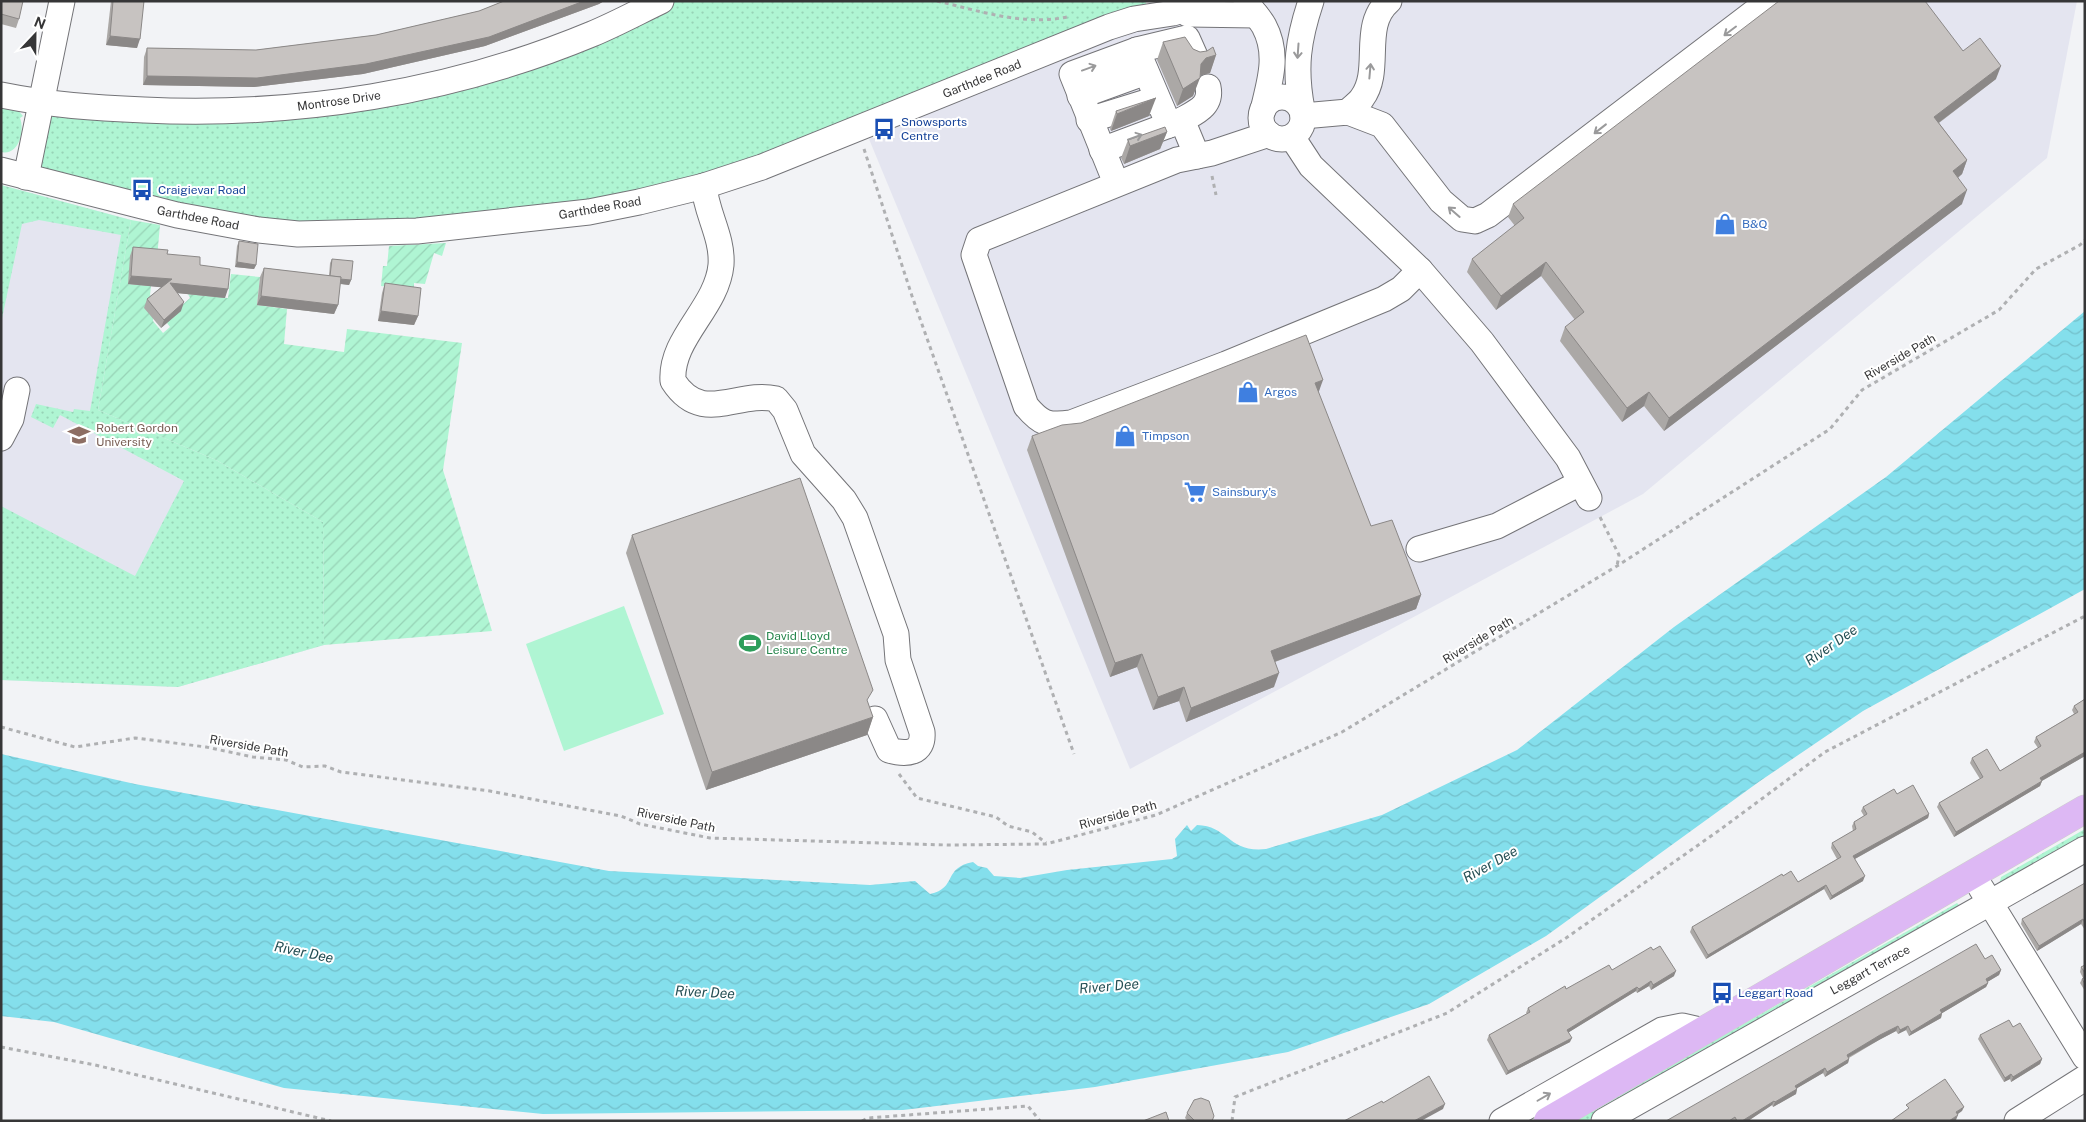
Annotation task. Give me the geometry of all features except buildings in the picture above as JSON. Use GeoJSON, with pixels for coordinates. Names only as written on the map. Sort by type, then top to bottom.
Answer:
{"type":"FeatureCollection","features":[{"type":"Feature","properties":{"kind":"main road"},"geometry":{"type":"LineString","coordinates":[[1548,1121],[2085,809]]}},
{"type":"Feature","properties":{"kind":"street"},"geometry":{"type":"LineString","coordinates":[[26,177],[62,1]]}},
{"type":"Feature","properties":{"kind":"street","name":"Montrose Drive"},"geometry":{"type":"LineString","coordinates":[[1,95],[40,104],[204,112],[258,111],[358,99],[454,80],[505,65],[593,34],[661,1]]}},
{"type":"Feature","properties":{"kind":"street","name":"Garthdee Road"},"geometry":{"type":"LineString","coordinates":[[1173,13],[1211,1]]}},
{"type":"Feature","properties":{"kind":"street"},"geometry":{"type":"LineString","coordinates":[[1348,112],[1362,98],[1370,82],[1375,22],[1379,12],[1388,1]]}},
{"type":"Feature","properties":{"kind":"street"},"geometry":{"type":"LineString","coordinates":[[1420,270],[1401,288],[1365,308],[1071,423],[1052,425],[1036,418],[1026,406],[974,255],[979,240],[1116,183],[1177,160],[1212,153],[1291,124],[1348,112],[1382,125],[1441,201],[1462,219],[1474,221],[1488,215],[1769,1]]}},
{"type":"Feature","properties":{"kind":"street"},"geometry":{"type":"LineString","coordinates":[[1311,2],[1297,52],[1298,88],[1291,124],[1311,166],[1420,270],[1482,342],[1568,458],[1585,490],[1496,526],[1419,549]]}},
{"type":"Feature","properties":{"kind":"street","name":"Garthdee Road"},"geometry":{"type":"LineString","coordinates":[[1,170],[177,215],[260,230],[298,234],[417,231],[531,220],[639,202],[704,186],[762,167],[1109,27],[1134,19],[1173,13],[1251,8],[1270,21],[1286,22],[1304,12],[1311,2]]}},
{"type":"Feature","properties":{"kind":"street"},"geometry":{"type":"LineString","coordinates":[[1251,8],[1269,37],[1273,59],[1262,123],[1291,124]]}},
{"type":"Feature","properties":{"kind":"street"},"geometry":{"type":"LineString","coordinates":[[1116,183],[1080,96],[1141,61],[1187,38],[1195,56]]}},
{"type":"Feature","properties":{"kind":"street"},"geometry":{"type":"LineString","coordinates":[[1141,61],[1158,98],[1197,156]]}},
{"type":"Feature","properties":{"kind":"street"},"geometry":{"type":"LineString","coordinates":[[1102,150],[1175,122],[1204,106],[1210,95],[1208,87]]}},
{"type":"Feature","properties":{"kind":"street"},"geometry":{"type":"LineString","coordinates":[[1263,110],[1268,103],[1282,97],[1297,103],[1291,124]]}},
{"type":"Feature","properties":{"kind":"street"},"geometry":{"type":"LineString","coordinates":[[1090,120],[1158,98]]}},
{"type":"Feature","properties":{"kind":"street"},"geometry":{"type":"LineString","coordinates":[[704,186],[720,244],[721,265],[710,296],[674,362],[673,381],[691,400],[700,403],[718,405],[760,397],[776,398],[785,410],[803,454],[844,500],[855,518],[896,634],[900,666],[922,732],[922,740],[918,749],[908,754],[889,750],[875,719]]}},
{"type":"Feature","properties":{"kind":"street"},"geometry":{"type":"LineString","coordinates":[[1,438],[11,419],[17,390]]}},
{"type":"Feature","properties":{"kind":"street","name":"Leggart Terrace"},"geometry":{"type":"LineString","coordinates":[[1604,1121],[2085,849]]}},
{"type":"Feature","properties":{"kind":"street"},"geometry":{"type":"LineString","coordinates":[[1971,874],[2085,1056]]}},
{"type":"Feature","properties":{"kind":"street"},"geometry":{"type":"LineString","coordinates":[[1502,1121],[1662,1030],[1682,1026],[1704,1031]]}},
{"type":"Feature","properties":{"kind":"street"},"geometry":{"type":"LineString","coordinates":[[2016,1121],[2085,1078]]}},
{"type":"Feature","properties":{"kind":"path"},"geometry":{"type":"LineString","coordinates":[[937,1],[1015,19],[1054,20],[1073,16]]}},
{"type":"Feature","properties":{"kind":"path"},"geometry":{"type":"LineString","coordinates":[[858,129],[912,296],[1074,754]]}},
{"type":"Feature","properties":{"kind":"path","name":"Riverside Path"},"geometry":{"type":"LineString","coordinates":[[1,727],[75,747],[135,738],[206,747],[253,757],[286,760],[303,767],[326,766],[341,772],[490,791],[620,816],[640,824],[710,838],[947,844],[1046,844],[1156,815],[1342,732],[1617,566],[1830,429],[1862,390],[1999,310],[2036,269],[2085,240]]}},
{"type":"Feature","properties":{"kind":"path"},"geometry":{"type":"LineString","coordinates":[[1585,490],[1620,554],[1617,566]]}},
{"type":"Feature","properties":{"kind":"path"},"geometry":{"type":"LineString","coordinates":[[1232,1121],[1235,1097],[1447,1013],[1574,932],[1721,829],[1825,752],[2085,616]]}},
{"type":"Feature","properties":{"kind":"path"},"geometry":{"type":"LineString","coordinates":[[897,752],[899,774],[917,798],[996,817],[1008,826],[1032,832],[1046,844]]}},
{"type":"Feature","properties":{"kind":"path"},"geometry":{"type":"LineString","coordinates":[[1,1047],[105,1068],[331,1121]]}},
{"type":"Feature","properties":{"kind":"path"},"geometry":{"type":"LineString","coordinates":[[862,1121],[1028,1106],[1040,1121]]}},
{"type":"Feature","properties":{"kind":"shaded area"},"geometry":{"type":"Polygon","coordinates":[[[1157,1],[2077,1],[2047,158],[1643,494],[1130,769],[869,139],[1157,1]]]}},
{"type":"Feature","properties":{"kind":"shaded area","name":"Robert Gordon University"},"geometry":{"type":"Polygon","coordinates":[[[1,185],[131,220],[98,410],[216,460],[323,522],[324,645],[178,687],[1,680],[1,185]]]}},
{"type":"Feature","properties":{"kind":"green space"},"geometry":{"type":"Polygon","coordinates":[[[661,1],[1145,1],[1152,16],[639,202],[298,234],[26,177],[40,103],[118,109],[404,91],[661,1]]]}},
{"type":"Feature","properties":{"kind":"green space"},"geometry":{"type":"Polygon","coordinates":[[[1,102],[15,107],[23,116],[20,118],[22,129],[19,141],[12,150],[7,152],[1,152],[1,102]]]}},
{"type":"Feature","properties":{"kind":"green space","name":"Robert Gordon University"},"geometry":{"type":"Polygon","coordinates":[[[1,185],[131,220],[98,410],[216,460],[323,522],[324,645],[178,687],[1,680],[1,506],[135,576],[184,481],[60,415],[53,428],[31,417],[36,404],[73,412],[74,409],[90,411],[121,235],[39,220],[22,224],[1,323],[1,185]]]}},
{"type":"Feature","properties":{"kind":"green space"},"geometry":{"type":"Polygon","coordinates":[[[131,220],[160,225],[157,258],[128,284],[151,286],[150,295],[154,300],[153,321],[163,333],[170,327],[167,323],[190,298],[188,294],[228,298],[231,274],[260,277],[257,305],[287,309],[284,344],[344,352],[347,329],[462,343],[443,470],[492,631],[324,645],[323,522],[216,460],[98,410],[131,220]]]}},
{"type":"Feature","properties":{"kind":"green space"},"geometry":{"type":"Polygon","coordinates":[[[446,243],[442,256],[434,253],[425,284],[414,283],[414,290],[381,286],[383,266],[387,266],[389,246],[446,243]]]}},
{"type":"Feature","properties":{"kind":"green space"},"geometry":{"type":"Polygon","coordinates":[[[624,606],[664,714],[564,751],[526,644],[624,606]]]}},
{"type":"Feature","properties":{"kind":"green space"},"geometry":{"type":"Polygon","coordinates":[[[2085,829],[2085,841],[1999,885],[2001,877],[2085,829]]]}},
{"type":"Feature","properties":{"kind":"green space"},"geometry":{"type":"Polygon","coordinates":[[[1957,903],[1960,906],[1958,910],[1587,1121],[1572,1121],[1957,903]]]}},
{"type":"Feature","properties":{"kind":"water","name":"River Dee"},"geometry":{"type":"Polygon","coordinates":[[[2085,311],[2085,589],[1863,711],[1760,781],[1546,936],[1429,1004],[1288,1052],[1095,1087],[903,1110],[543,1114],[284,1088],[54,1022],[1,1016],[1,754],[135,784],[609,871],[870,885],[915,881],[930,894],[944,887],[957,869],[973,862],[978,866],[987,868],[994,876],[1020,878],[1067,870],[1172,859],[1177,856],[1175,839],[1187,825],[1191,831],[1197,825],[1208,826],[1244,847],[1266,849],[1382,815],[1517,750],[1674,627],[1886,477],[2085,311]]]}},
{"type":"Feature","properties":{"kind":"place","name":"Snowsports Centre"},"geometry":{"type":"Point","coordinates":[884,129]}},
{"type":"Feature","properties":{"kind":"place","name":"Craigievar Road"},"geometry":{"type":"Point","coordinates":[142,190]}},
{"type":"Feature","properties":{"kind":"place","name":"B&Q"},"geometry":{"type":"Point","coordinates":[1725,224]}},
{"type":"Feature","properties":{"kind":"place","name":"Argos"},"geometry":{"type":"Point","coordinates":[1248,392]}},
{"type":"Feature","properties":{"kind":"place","name":"Robert Gordon University"},"geometry":{"type":"Point","coordinates":[79,435]}},
{"type":"Feature","properties":{"kind":"place","name":"Timpson"},"geometry":{"type":"Point","coordinates":[1125,436]}},
{"type":"Feature","properties":{"kind":"place","name":"Sainsbury's"},"geometry":{"type":"Point","coordinates":[1195,492]}},
{"type":"Feature","properties":{"kind":"place","name":"David Lloyd Leisure Centre"},"geometry":{"type":"Point","coordinates":[750,643]}},
{"type":"Feature","properties":{"kind":"place","name":"Leggart Road"},"geometry":{"type":"Point","coordinates":[1722,993]}}]}
